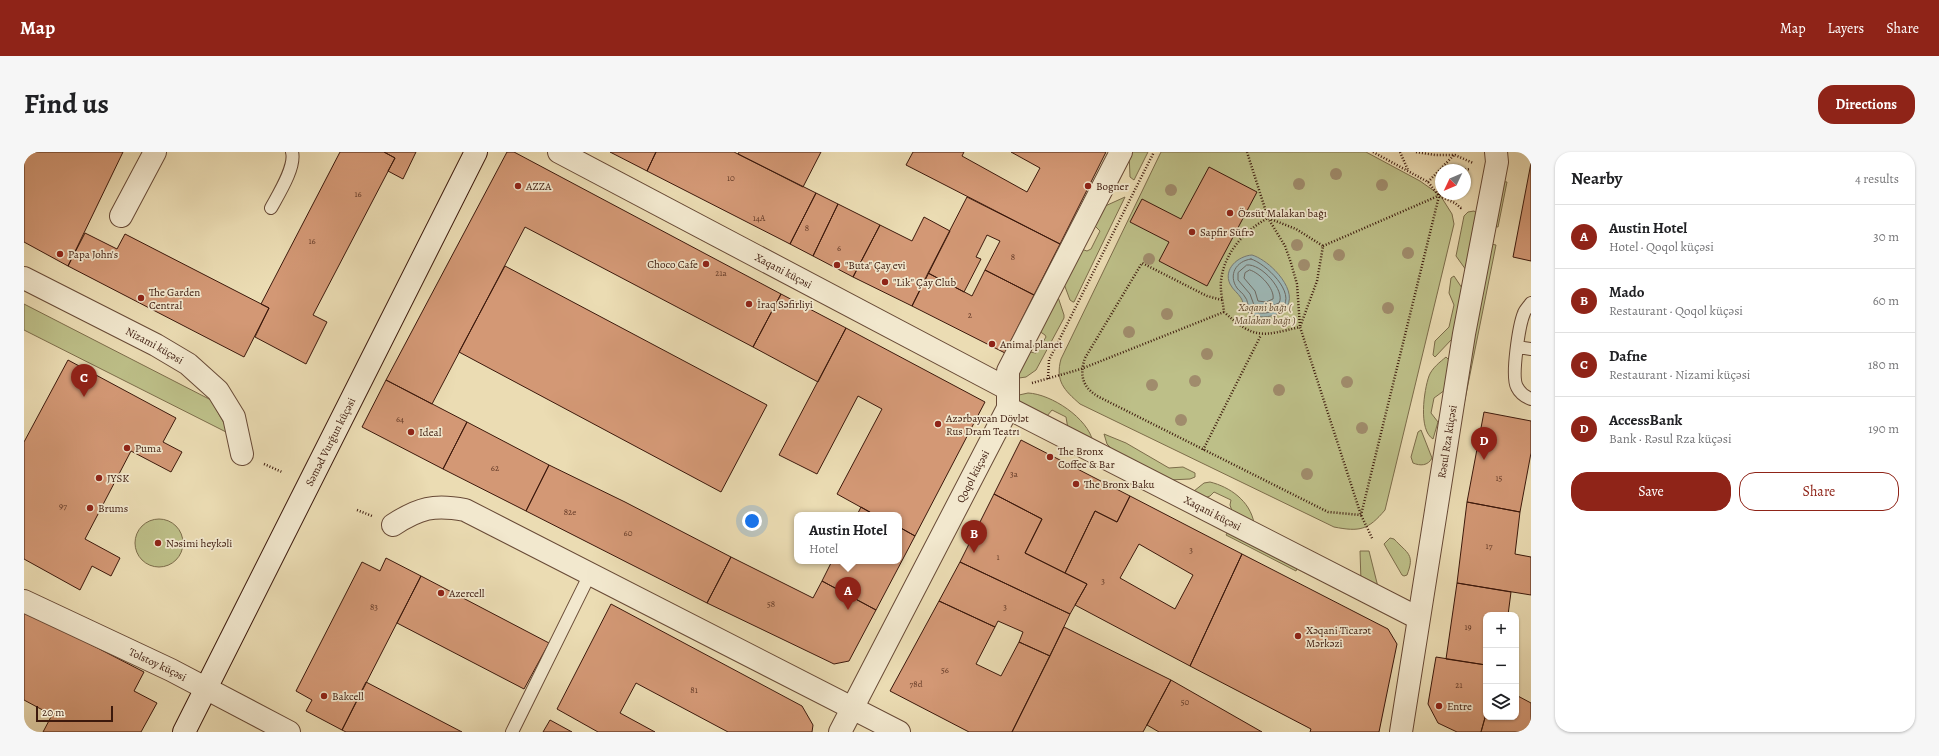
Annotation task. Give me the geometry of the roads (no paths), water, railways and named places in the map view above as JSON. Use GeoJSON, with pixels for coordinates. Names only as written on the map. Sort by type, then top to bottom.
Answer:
{"type":"FeatureCollection","features":[{"type":"Feature","properties":{"kind":"street"},"geometry":{"type":"LineString","coordinates":[[121,216],[156,152]]}},
{"type":"Feature","properties":{"kind":"street","name":"Səməd Vurğun küçəsi"},"geometry":{"type":"LineString","coordinates":[[184,732],[476,152]]}},
{"type":"Feature","properties":{"kind":"street","name":"Xaqani küçəsi"},"geometry":{"type":"LineString","coordinates":[[559,152],[852,307],[1008,399],[1418,618]]}},
{"type":"Feature","properties":{"kind":"street","name":"Qoqol küçəsi"},"geometry":{"type":"LineString","coordinates":[[840,732],[1008,399],[1008,371],[1121,152]]}},
{"type":"Feature","properties":{"kind":"street","name":"Rəsul Rza küçəsi"},"geometry":{"type":"LineString","coordinates":[[1402,732],[1418,618],[1464,334],[1497,162],[1496,152]]}},
{"type":"Feature","properties":{"kind":"street","name":"Nizami küçəsi"},"geometry":{"type":"LineString","coordinates":[[24,278],[156,345],[188,364],[218,390],[234,417],[242,454]]}},
{"type":"Feature","properties":{"kind":"street"},"geometry":{"type":"LineString","coordinates":[[393,525],[409,514],[428,507],[446,506],[465,510],[899,732]]}},
{"type":"Feature","properties":{"kind":"street","name":"Tolstoy küçəsi"},"geometry":{"type":"LineString","coordinates":[[24,601],[206,688],[289,732]]}},
{"type":"Feature","properties":{"kind":"lane"},"geometry":{"type":"LineString","coordinates":[[271,208],[289,173],[293,156],[292,152]]}},
{"type":"Feature","properties":{"kind":"lane"},"geometry":{"type":"LineString","coordinates":[[1531,303],[1524,313],[1517,347],[1514,377],[1516,387],[1523,395],[1531,399]]}},
{"type":"Feature","properties":{"kind":"lane"},"geometry":{"type":"LineString","coordinates":[[1517,347],[1531,349]]}},
{"type":"Feature","properties":{"kind":"lane"},"geometry":{"type":"LineString","coordinates":[[512,732],[590,574]]}},
{"type":"Feature","properties":{"kind":"water"},"geometry":{"type":"Polygon","coordinates":[[[1252,255],[1261,259],[1270,266],[1286,284],[1289,294],[1289,303],[1283,311],[1264,317],[1252,315],[1246,310],[1243,301],[1230,284],[1228,278],[1230,268],[1233,264],[1242,258],[1252,255]]]}},
{"type":"Feature","properties":{"kind":"place","name":"AZZA"},"geometry":{"type":"Point","coordinates":[518,186]}},
{"type":"Feature","properties":{"kind":"place","name":"Bogner"},"geometry":{"type":"Point","coordinates":[1088,186]}},
{"type":"Feature","properties":{"kind":"place","name":"Özsüt Malakan bağı"},"geometry":{"type":"Point","coordinates":[1230,213]}},
{"type":"Feature","properties":{"kind":"place","name":"Sapfir Süfrə"},"geometry":{"type":"Point","coordinates":[1192,232]}},
{"type":"Feature","properties":{"kind":"place","name":"Papa John's"},"geometry":{"type":"Point","coordinates":[60,254]}},
{"type":"Feature","properties":{"kind":"place","name":"Choco Cafe"},"geometry":{"type":"Point","coordinates":[706,264]}},
{"type":"Feature","properties":{"kind":"place","name":"\"Buta\" Çay evi"},"geometry":{"type":"Point","coordinates":[837,265]}},
{"type":"Feature","properties":{"kind":"place","name":"\"Lik\" Çay Club"},"geometry":{"type":"Point","coordinates":[885,282]}},
{"type":"Feature","properties":{"kind":"place","name":"The Garden Central"},"geometry":{"type":"Point","coordinates":[141,298]}},
{"type":"Feature","properties":{"kind":"place","name":"İraq Səfirliyi"},"geometry":{"type":"Point","coordinates":[749,304]}},
{"type":"Feature","properties":{"kind":"place","name":"Animal planet"},"geometry":{"type":"Point","coordinates":[992,344]}},
{"type":"Feature","properties":{"kind":"place","name":"Dafne"},"geometry":{"type":"Point","coordinates":[84,397]}},
{"type":"Feature","properties":{"kind":"place","name":"Azərbaycan Dövlət Rus Dram Teatrı"},"geometry":{"type":"Point","coordinates":[938,424]}},
{"type":"Feature","properties":{"kind":"place","name":"Ideal"},"geometry":{"type":"Point","coordinates":[411,432]}},
{"type":"Feature","properties":{"kind":"place","name":"Puma"},"geometry":{"type":"Point","coordinates":[127,448]}},
{"type":"Feature","properties":{"kind":"place","name":"The Bronx Coffee & Bar"},"geometry":{"type":"Point","coordinates":[1050,457]}},
{"type":"Feature","properties":{"kind":"place","name":"AccessBank"},"geometry":{"type":"Point","coordinates":[1484,460]}},
{"type":"Feature","properties":{"kind":"place","name":"JYSK"},"geometry":{"type":"Point","coordinates":[99,478]}},
{"type":"Feature","properties":{"kind":"place","name":"The Bronx Baku"},"geometry":{"type":"Point","coordinates":[1076,484]}},
{"type":"Feature","properties":{"kind":"place","name":"Brums"},"geometry":{"type":"Point","coordinates":[90,508]}},
{"type":"Feature","properties":{"kind":"place","name":"Nəsimi heykəli"},"geometry":{"type":"Point","coordinates":[158,543]}},
{"type":"Feature","properties":{"kind":"place","name":"Mado"},"geometry":{"type":"Point","coordinates":[974,553]}},
{"type":"Feature","properties":{"kind":"place","name":"Azercell"},"geometry":{"type":"Point","coordinates":[441,593]}},
{"type":"Feature","properties":{"kind":"place","name":"Austin Hotel"},"geometry":{"type":"Point","coordinates":[848,610]}},
{"type":"Feature","properties":{"kind":"place","name":"Xəqani Ticarət Mərkəzi"},"geometry":{"type":"Point","coordinates":[1298,636]}},
{"type":"Feature","properties":{"kind":"place","name":"Bakcell"},"geometry":{"type":"Point","coordinates":[324,696]}},
{"type":"Feature","properties":{"kind":"place","name":"Entre"},"geometry":{"type":"Point","coordinates":[1439,706]}},
{"type":"Feature","properties":{"kind":"park label","name":"Xəqani bağı ( Malakan bağı )"},"geometry":{"type":"Point","coordinates":[1265,313]}}]}
